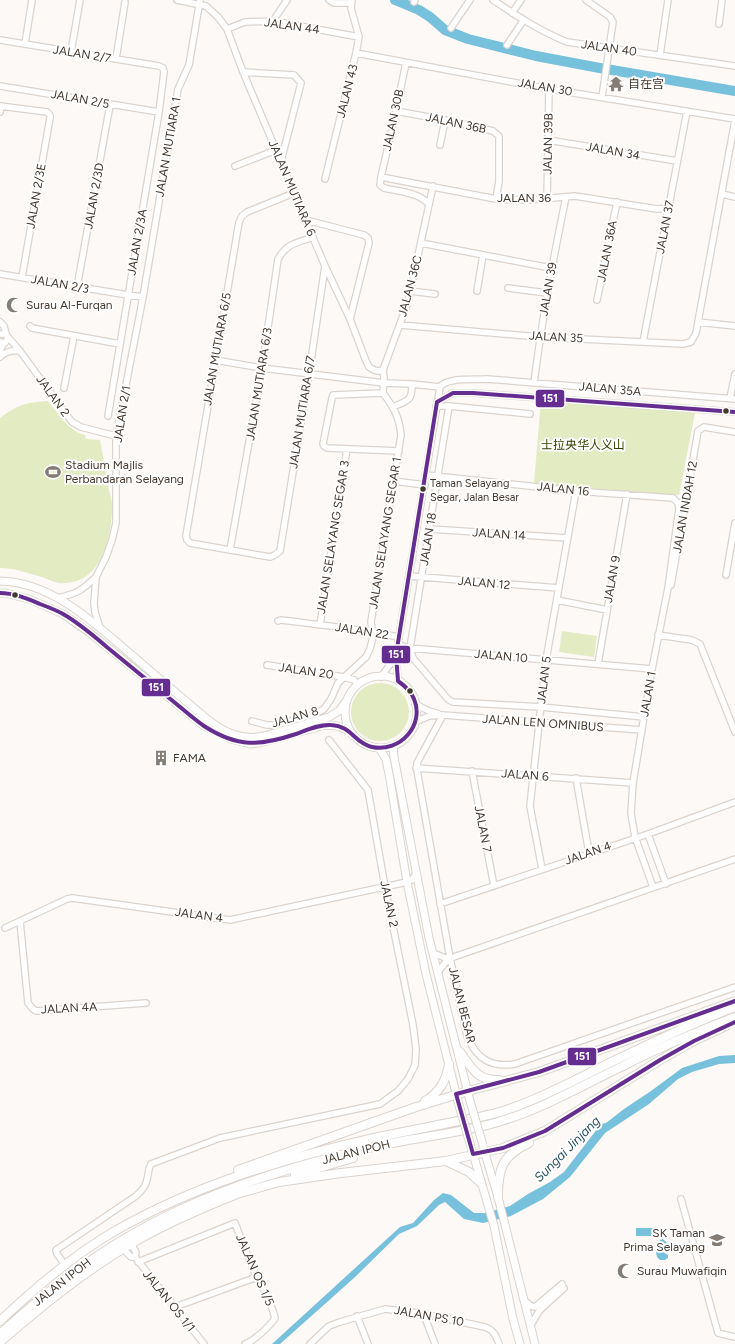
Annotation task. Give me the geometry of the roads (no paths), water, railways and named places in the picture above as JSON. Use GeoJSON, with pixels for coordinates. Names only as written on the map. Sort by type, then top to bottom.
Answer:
{"type":"FeatureCollection","features":[{"type":"Feature","properties":{"kind":"highway"},"geometry":{"type":"LineString","coordinates":[[154,1210],[200,1187],[247,1167],[416,1107],[456,1094],[539,1072],[735,1001]]}},
{"type":"Feature","properties":{"kind":"highway","name":"JALAN IPOH"},"geometry":{"type":"LineString","coordinates":[[0,1321],[64,1265],[113,1232],[154,1210],[229,1179],[285,1161],[374,1138],[488,1116],[509,1110],[535,1100],[620,1058],[735,1007]]}},
{"type":"Feature","properties":{"kind":"highway","name":"JALAN IPOH"},"geometry":{"type":"LineString","coordinates":[[0,1334],[49,1291],[98,1255],[190,1204],[233,1188],[323,1160],[375,1147],[500,1122],[524,1114],[649,1053],[735,1017]]}},
{"type":"Feature","properties":{"kind":"highway"},"geometry":{"type":"LineString","coordinates":[[237,1194],[279,1182],[446,1161],[472,1151],[514,1144],[545,1130],[694,1041],[735,1022]]}},
{"type":"Feature","properties":{"kind":"highway"},"geometry":{"type":"LineString","coordinates":[[458,1051],[470,1068],[478,1075],[488,1079],[510,1080]]}},
{"type":"Feature","properties":{"kind":"highway"},"geometry":{"type":"LineString","coordinates":[[416,1107],[432,1097],[438,1090],[447,1074],[449,1064]]}},
{"type":"Feature","properties":{"kind":"highway"},"geometry":{"type":"LineString","coordinates":[[498,1197],[499,1173],[505,1160],[514,1151],[532,1141],[545,1130]]}},
{"type":"Feature","properties":{"kind":"highway"},"geometry":{"type":"LineString","coordinates":[[0,1342],[68,1286],[131,1244],[167,1225],[237,1194],[274,1181],[349,1159],[452,1132]]}},
{"type":"Feature","properties":{"kind":"highway"},"geometry":{"type":"LineString","coordinates":[[446,1161],[469,1172],[482,1183]]}},
{"type":"Feature","properties":{"kind":"main road"},"geometry":{"type":"LineString","coordinates":[[0,581],[8,581],[33,587],[58,598],[84,615],[215,726],[229,733],[244,738],[255,738],[329,717],[339,711],[351,692],[358,685],[365,680],[381,677],[398,681],[406,687],[415,704],[415,722],[407,737],[393,746],[378,748],[367,746],[357,740],[350,731],[346,721],[345,710],[347,700]]}},
{"type":"Feature","properties":{"kind":"main road"},"geometry":{"type":"LineString","coordinates":[[22,597],[26,585]]}},
{"type":"Feature","properties":{"kind":"main road"},"geometry":{"type":"LineString","coordinates":[[0,592],[22,597],[63,614],[90,633],[204,726],[226,738],[239,742],[268,742],[325,725],[337,726],[350,731]]}},
{"type":"Feature","properties":{"kind":"main road","name":"JALAN BESAR"},"geometry":{"type":"LineString","coordinates":[[393,746],[416,873],[433,953],[470,1101],[498,1197],[535,1344]]}},
{"type":"Feature","properties":{"kind":"main road"},"geometry":{"type":"LineString","coordinates":[[378,748],[386,759],[407,882],[426,974],[456,1094],[494,1226],[513,1319],[520,1344]]}},
{"type":"Feature","properties":{"kind":"street"},"geometry":{"type":"LineString","coordinates":[[25,44],[32,0]]}},
{"type":"Feature","properties":{"kind":"street"},"geometry":{"type":"LineString","coordinates":[[71,52],[80,0]]}},
{"type":"Feature","properties":{"kind":"street"},"geometry":{"type":"LineString","coordinates":[[177,0],[200,2]]}},
{"type":"Feature","properties":{"kind":"street"},"geometry":{"type":"LineString","coordinates":[[275,18],[287,0]]}},
{"type":"Feature","properties":{"kind":"street","name":"JALAN 43"},"geometry":{"type":"LineString","coordinates":[[325,179],[359,37],[351,1],[334,3],[329,0]]}},
{"type":"Feature","properties":{"kind":"street"},"geometry":{"type":"LineString","coordinates":[[452,28],[470,0]]}},
{"type":"Feature","properties":{"kind":"street","name":"JALAN 40"},"geometry":{"type":"LineString","coordinates":[[493,0],[523,21],[549,35],[568,42],[735,66]]}},
{"type":"Feature","properties":{"kind":"street"},"geometry":{"type":"LineString","coordinates":[[512,13],[521,0]]}},
{"type":"Feature","properties":{"kind":"street"},"geometry":{"type":"LineString","coordinates":[[586,0],[604,12],[613,22],[602,97]]}},
{"type":"Feature","properties":{"kind":"street"},"geometry":{"type":"LineString","coordinates":[[660,55],[668,0]]}},
{"type":"Feature","properties":{"kind":"street"},"geometry":{"type":"LineString","coordinates":[[718,24],[722,0]]}},
{"type":"Feature","properties":{"kind":"street"},"geometry":{"type":"LineString","coordinates":[[116,59],[124,2]]}},
{"type":"Feature","properties":{"kind":"street","name":"JALAN MUTIARA 6"},"geometry":{"type":"LineString","coordinates":[[200,2],[215,13],[227,29],[242,72],[325,266],[350,319],[369,367],[378,371],[383,370]]}},
{"type":"Feature","properties":{"kind":"street","name":"JALAN MUTIARA 1"},"geometry":{"type":"LineString","coordinates":[[143,297],[178,89],[189,65],[200,2]]}},
{"type":"Feature","properties":{"kind":"street","name":"JALAN 44"},"geometry":{"type":"LineString","coordinates":[[227,29],[245,22],[273,21],[359,37]]}},
{"type":"Feature","properties":{"kind":"street"},"geometry":{"type":"LineString","coordinates":[[507,45],[523,21]]}},
{"type":"Feature","properties":{"kind":"street","name":"JALAN 2/7"},"geometry":{"type":"LineString","coordinates":[[0,40],[159,66],[163,68]]}},
{"type":"Feature","properties":{"kind":"street","name":"JALAN 30"},"geometry":{"type":"LineString","coordinates":[[356,54],[549,89],[735,120]]}},
{"type":"Feature","properties":{"kind":"street","name":"JALAN 30B"},"geometry":{"type":"LineString","coordinates":[[380,177],[406,63]]}},
{"type":"Feature","properties":{"kind":"street","name":"JALAN 2/3A"},"geometry":{"type":"LineString","coordinates":[[108,416],[159,112],[164,72],[163,68]]}},
{"type":"Feature","properties":{"kind":"street"},"geometry":{"type":"LineString","coordinates":[[242,72],[294,75],[301,83],[281,161]]}},
{"type":"Feature","properties":{"kind":"street","name":"JALAN 2/5"},"geometry":{"type":"LineString","coordinates":[[0,86],[159,112]]}},
{"type":"Feature","properties":{"kind":"street","name":"JALAN 39B"},"geometry":{"type":"LineString","coordinates":[[547,199],[549,89]]}},
{"type":"Feature","properties":{"kind":"street","name":"JALAN 2/3D"},"geometry":{"type":"LineString","coordinates":[[77,287],[110,105]]}},
{"type":"Feature","properties":{"kind":"street","name":"JALAN 2/3E"},"geometry":{"type":"LineString","coordinates":[[0,108],[47,112],[50,115],[22,277]]}},
{"type":"Feature","properties":{"kind":"street","name":"JALAN 36B"},"geometry":{"type":"LineString","coordinates":[[396,111],[493,130],[497,133],[499,136],[499,181],[496,199]]}},
{"type":"Feature","properties":{"kind":"street","name":"JALAN 37"},"geometry":{"type":"LineString","coordinates":[[643,342],[687,111]]}},
{"type":"Feature","properties":{"kind":"street"},"geometry":{"type":"LineString","coordinates":[[440,145],[445,120]]}},
{"type":"Feature","properties":{"kind":"street","name":"JALAN 35"},"geometry":{"type":"LineString","coordinates":[[400,325],[540,337],[682,344],[691,342],[696,333],[735,120]]}},
{"type":"Feature","properties":{"kind":"street","name":"JALAN 34"},"geometry":{"type":"LineString","coordinates":[[548,140],[677,161]]}},
{"type":"Feature","properties":{"kind":"street"},"geometry":{"type":"LineString","coordinates":[[235,166],[276,150]]}},
{"type":"Feature","properties":{"kind":"street"},"geometry":{"type":"LineString","coordinates":[[380,177],[380,185],[384,188],[421,197],[429,205]]}},
{"type":"Feature","properties":{"kind":"street","name":"JALAN 36"},"geometry":{"type":"LineString","coordinates":[[380,177],[496,199],[530,200],[575,196],[657,208],[668,208]]}},
{"type":"Feature","properties":{"kind":"street","name":"JALAN 36C"},"geometry":{"type":"LineString","coordinates":[[384,383],[383,370],[400,325],[410,291],[433,186]]}},
{"type":"Feature","properties":{"kind":"street","name":"JALAN MUTIARA 6/5"},"geometry":{"type":"LineString","coordinates":[[230,550],[190,543],[186,536],[239,222],[242,216],[247,212],[294,192]]}},
{"type":"Feature","properties":{"kind":"street"},"geometry":{"type":"LineString","coordinates":[[722,194],[735,197]]}},
{"type":"Feature","properties":{"kind":"street","name":"JALAN 39"},"geometry":{"type":"LineString","coordinates":[[534,383],[551,268],[566,197]]}},
{"type":"Feature","properties":{"kind":"street","name":"JALAN 36A"},"geometry":{"type":"LineString","coordinates":[[597,300],[617,202]]}},
{"type":"Feature","properties":{"kind":"street"},"geometry":{"type":"LineString","coordinates":[[306,220],[364,235],[368,238],[369,242],[350,319]]}},
{"type":"Feature","properties":{"kind":"street","name":"JALAN MUTIARA 6/3"},"geometry":{"type":"LineString","coordinates":[[230,550],[262,368],[278,259],[288,246],[313,237]]}},
{"type":"Feature","properties":{"kind":"street"},"geometry":{"type":"LineString","coordinates":[[421,243],[551,268]]}},
{"type":"Feature","properties":{"kind":"street"},"geometry":{"type":"LineString","coordinates":[[477,291],[483,255]]}},
{"type":"Feature","properties":{"kind":"street","name":"JALAN MUTIARA 6/7"},"geometry":{"type":"LineString","coordinates":[[230,550],[270,557],[280,551],[325,266]]}},
{"type":"Feature","properties":{"kind":"street","name":"JALAN 2/3"},"geometry":{"type":"LineString","coordinates":[[0,274],[143,297]]}},
{"type":"Feature","properties":{"kind":"street"},"geometry":{"type":"LineString","coordinates":[[508,288],[547,293]]}},
{"type":"Feature","properties":{"kind":"street"},"geometry":{"type":"LineString","coordinates":[[410,291],[435,294]]}},
{"type":"Feature","properties":{"kind":"street","name":"JALAN 2/1"},"geometry":{"type":"LineString","coordinates":[[58,598],[74,594],[82,590],[96,577],[106,557],[112,540],[116,523],[116,436],[143,297]]}},
{"type":"Feature","properties":{"kind":"street","name":"JALAN 2"},"geometry":{"type":"LineString","coordinates":[[0,322],[4,326],[5,335],[20,351],[72,422],[81,427],[116,436]]}},
{"type":"Feature","properties":{"kind":"street"},"geometry":{"type":"LineString","coordinates":[[698,322],[735,326]]}},
{"type":"Feature","properties":{"kind":"street"},"geometry":{"type":"LineString","coordinates":[[30,326],[32,328],[120,344]]}},
{"type":"Feature","properties":{"kind":"street"},"geometry":{"type":"LineString","coordinates":[[0,352],[2,343],[8,340],[5,335]]}},
{"type":"Feature","properties":{"kind":"street"},"geometry":{"type":"LineString","coordinates":[[64,388],[74,336]]}},
{"type":"Feature","properties":{"kind":"street","name":"JALAN 2"},"geometry":{"type":"LineString","coordinates":[[2,343],[20,351]]}},
{"type":"Feature","properties":{"kind":"street"},"geometry":{"type":"LineString","coordinates":[[0,356],[9,351],[20,351]]}},
{"type":"Feature","properties":{"kind":"street"},"geometry":{"type":"LineString","coordinates":[[215,360],[262,368],[384,383],[440,386],[396,655],[398,681]]}},
{"type":"Feature","properties":{"kind":"street"},"geometry":{"type":"LineString","coordinates":[[733,399],[735,374]]}},
{"type":"Feature","properties":{"kind":"street","name":"JALAN 35A"},"geometry":{"type":"LineString","coordinates":[[440,386],[445,382],[453,380],[487,380],[733,399]]}},
{"type":"Feature","properties":{"kind":"street"},"geometry":{"type":"LineString","coordinates":[[384,383],[383,393],[333,395],[323,444],[327,448],[398,451]]}},
{"type":"Feature","properties":{"kind":"street"},"geometry":{"type":"LineString","coordinates":[[394,407],[412,396],[412,384]]}},
{"type":"Feature","properties":{"kind":"street","name":"JALAN SELAYANG SEGAR 1"},"geometry":{"type":"LineString","coordinates":[[344,677],[366,657],[373,637],[371,622],[401,435],[400,424],[394,407],[383,393]]}},
{"type":"Feature","properties":{"kind":"street","name":"JALAN 35A"},"geometry":{"type":"LineString","coordinates":[[436,404],[453,393],[473,393],[735,412]]}},
{"type":"Feature","properties":{"kind":"street"},"geometry":{"type":"LineString","coordinates":[[436,404],[530,414]]}},
{"type":"Feature","properties":{"kind":"street","name":"JALAN 18"},"geometry":{"type":"LineString","coordinates":[[410,648],[449,406]]}},
{"type":"Feature","properties":{"kind":"street","name":"JALAN INDAH 12"},"geometry":{"type":"LineString","coordinates":[[668,588],[672,584],[698,431],[704,427],[735,432]]}},
{"type":"Feature","properties":{"kind":"street","name":"JALAN SELAYANG SEGAR 3"},"geometry":{"type":"LineString","coordinates":[[320,625],[347,449]]}},
{"type":"Feature","properties":{"kind":"street","name":"JALAN 16"},"geometry":{"type":"LineString","coordinates":[[426,475],[576,491],[673,498],[676,500]]}},
{"type":"Feature","properties":{"kind":"street"},"geometry":{"type":"LineString","coordinates":[[393,481],[424,485]]}},
{"type":"Feature","properties":{"kind":"street","name":"JALAN 5"},"geometry":{"type":"LineString","coordinates":[[542,869],[530,806],[546,660],[576,491]]}},
{"type":"Feature","properties":{"kind":"street","name":"JALAN 9"},"geometry":{"type":"LineString","coordinates":[[598,664],[627,494]]}},
{"type":"Feature","properties":{"kind":"street","name":"JALAN 1"},"geometry":{"type":"LineString","coordinates":[[652,887],[635,837],[631,813],[633,783],[658,635],[668,588],[679,508],[676,500]]}},
{"type":"Feature","properties":{"kind":"street"},"geometry":{"type":"LineString","coordinates":[[726,576],[735,523]]}},
{"type":"Feature","properties":{"kind":"street","name":"JALAN 14"},"geometry":{"type":"LineString","coordinates":[[430,529],[568,538]]}},
{"type":"Feature","properties":{"kind":"street","name":"JALAN 12"},"geometry":{"type":"LineString","coordinates":[[409,576],[559,588]]}},
{"type":"Feature","properties":{"kind":"street","name":"JALAN 2/1"},"geometry":{"type":"LineString","coordinates":[[96,577],[94,603],[100,628]]}},
{"type":"Feature","properties":{"kind":"street"},"geometry":{"type":"LineString","coordinates":[[557,600],[607,610]]}},
{"type":"Feature","properties":{"kind":"street","name":"JALAN 22"},"geometry":{"type":"LineString","coordinates":[[278,621],[281,620],[373,632],[399,637]]}},
{"type":"Feature","properties":{"kind":"street"},"geometry":{"type":"LineString","coordinates":[[658,635],[692,640],[700,644],[735,732]]}},
{"type":"Feature","properties":{"kind":"street","name":"JALAN 10"},"geometry":{"type":"LineString","coordinates":[[398,645],[410,648],[652,669]]}},
{"type":"Feature","properties":{"kind":"street"},"geometry":{"type":"LineString","coordinates":[[410,648],[413,658],[449,700],[454,702],[541,707],[644,717]]}},
{"type":"Feature","properties":{"kind":"street"},"geometry":{"type":"LineString","coordinates":[[381,677],[396,655]]}},
{"type":"Feature","properties":{"kind":"street","name":"JALAN 20"},"geometry":{"type":"LineString","coordinates":[[267,666],[344,677]]}},
{"type":"Feature","properties":{"kind":"street"},"geometry":{"type":"LineString","coordinates":[[344,677],[354,680],[358,685]]}},
{"type":"Feature","properties":{"kind":"street","name":"JALAN 8"},"geometry":{"type":"LineString","coordinates":[[252,721],[268,725],[276,725],[315,714],[324,709],[331,699],[338,683],[344,677]]}},
{"type":"Feature","properties":{"kind":"street","name":"JALAN LEN OMNIBUS"},"geometry":{"type":"LineString","coordinates":[[415,704],[429,711],[444,715]]}},
{"type":"Feature","properties":{"kind":"street"},"geometry":{"type":"LineString","coordinates":[[416,768],[417,763],[444,715]]}},
{"type":"Feature","properties":{"kind":"street","name":"JALAN LEN OMNIBUS"},"geometry":{"type":"LineString","coordinates":[[415,722],[429,716],[444,715],[642,730]]}},
{"type":"Feature","properties":{"kind":"street","name":"JALAN 2"},"geometry":{"type":"LineString","coordinates":[[64,1265],[55,1251],[136,1196],[147,1182],[148,1169],[151,1164],[220,1138],[380,1104],[398,1091],[408,1079],[416,1065],[413,1025],[385,887],[368,790],[329,740]]}},
{"type":"Feature","properties":{"kind":"street","name":"JALAN 6"},"geometry":{"type":"LineString","coordinates":[[416,768],[633,783]]}},
{"type":"Feature","properties":{"kind":"street","name":"JALAN BESAR"},"geometry":{"type":"LineString","coordinates":[[416,768],[449,959],[467,1036],[472,1047],[486,1061],[502,1066],[515,1064],[735,987]]}},
{"type":"Feature","properties":{"kind":"street","name":"JALAN 7"},"geometry":{"type":"LineString","coordinates":[[472,771],[494,886]]}},
{"type":"Feature","properties":{"kind":"street"},"geometry":{"type":"LineString","coordinates":[[576,778],[589,853]]}},
{"type":"Feature","properties":{"kind":"street","name":"JALAN 4"},"geometry":{"type":"LineString","coordinates":[[440,904],[635,837],[648,834],[735,802]]}},
{"type":"Feature","properties":{"kind":"street"},"geometry":{"type":"LineString","coordinates":[[648,834],[666,884]]}},
{"type":"Feature","properties":{"kind":"street"},"geometry":{"type":"LineString","coordinates":[[438,972],[449,959],[735,859]]}},
{"type":"Feature","properties":{"kind":"street"},"geometry":{"type":"LineString","coordinates":[[407,882],[413,878],[416,873]]}},
{"type":"Feature","properties":{"kind":"street","name":"JALAN 4"},"geometry":{"type":"LineString","coordinates":[[5,928],[72,898],[230,920],[407,882]]}},
{"type":"Feature","properties":{"kind":"street","name":"JALAN 4A"},"geometry":{"type":"LineString","coordinates":[[20,921],[28,1003],[36,1011],[146,1003]]}},
{"type":"Feature","properties":{"kind":"street"},"geometry":{"type":"LineString","coordinates":[[433,953],[449,959]]}},
{"type":"Feature","properties":{"kind":"street"},"geometry":{"type":"LineString","coordinates":[[681,1199],[718,1333],[735,1337]]}},
{"type":"Feature","properties":{"kind":"street","name":"JALAN OS 1/5"},"geometry":{"type":"LineString","coordinates":[[136,1260],[235,1223],[244,1249],[270,1302],[275,1318],[250,1342],[244,1344]]}},
{"type":"Feature","properties":{"kind":"street","name":"JALAN OS 1/1"},"geometry":{"type":"LineString","coordinates":[[131,1244],[136,1252],[136,1260]]}},
{"type":"Feature","properties":{"kind":"street","name":"JALAN OS 1/1"},"geometry":{"type":"LineString","coordinates":[[123,1249],[136,1260],[157,1284],[204,1344]]}},
{"type":"Feature","properties":{"kind":"street"},"geometry":{"type":"LineString","coordinates":[[175,1307],[257,1277]]}},
{"type":"Feature","properties":{"kind":"street"},"geometry":{"type":"LineString","coordinates":[[523,1298],[531,1306],[535,1307],[563,1286]]}},
{"type":"Feature","properties":{"kind":"street"},"geometry":{"type":"LineString","coordinates":[[531,1325],[539,1311],[555,1293]]}},
{"type":"Feature","properties":{"kind":"street","name":"JALAN PS 10"},"geometry":{"type":"LineString","coordinates":[[310,1344],[329,1326],[357,1316],[385,1309],[396,1309],[485,1326],[491,1329],[495,1334],[499,1344]]}},
{"type":"Feature","properties":{"kind":"street"},"geometry":{"type":"LineString","coordinates":[[4,1344],[34,1313]]}},
{"type":"Feature","properties":{"kind":"street"},"geometry":{"type":"LineString","coordinates":[[424,1315],[434,1344]]}},
{"type":"Feature","properties":{"kind":"street"},"geometry":{"type":"LineString","coordinates":[[357,1316],[368,1344]]}},
{"type":"Feature","properties":{"kind":"water"},"geometry":{"type":"Polygon","coordinates":[[[735,1055],[735,1063],[719,1064],[692,1072],[678,1079],[649,1104],[605,1133],[570,1177],[543,1199],[511,1216],[483,1223],[464,1219],[445,1202],[439,1205],[417,1226],[399,1234],[354,1278],[280,1344],[272,1344],[400,1227],[413,1223],[434,1200],[443,1193],[451,1195],[474,1213],[485,1213],[510,1206],[564,1172],[601,1124],[606,1123],[682,1068],[719,1056],[735,1055]]]}},
{"type":"Feature","properties":{"kind":"water"},"geometry":{"type":"Polygon","coordinates":[[[636,1228],[656,1228],[656,1236],[636,1236],[636,1228]]]}},
{"type":"Feature","properties":{"kind":"water"},"geometry":{"type":"Polygon","coordinates":[[[663,1239],[667,1243],[667,1248],[663,1252],[668,1255],[668,1258],[665,1260],[660,1260],[657,1257],[656,1252],[659,1247],[658,1243],[663,1239]]]}},
{"type":"Feature","properties":{"kind":"waterway"},"geometry":{"type":"LineString","coordinates":[[395,0],[419,10],[445,30],[468,39],[536,56],[605,69]]}},
{"type":"Feature","properties":{"kind":"waterway"},"geometry":{"type":"LineString","coordinates":[[606,69],[735,91]]}},
{"type":"Feature","properties":{"kind":"place","name":"自在宫"},"geometry":{"type":"Point","coordinates":[616,84]}},
{"type":"Feature","properties":{"kind":"place","name":"Surau Al-Furqan"},"geometry":{"type":"Point","coordinates":[14,305]}},
{"type":"Feature","properties":{"kind":"place","name":"Stadium Majlis Perbandaran Selayang"},"geometry":{"type":"Point","coordinates":[53,472]}},
{"type":"Feature","properties":{"kind":"place","name":"Taman Selayang Segar, Jalan Besar"},"geometry":{"type":"Point","coordinates":[423,489]}},
{"type":"Feature","properties":{"kind":"place","name":"FAMA"},"geometry":{"type":"Point","coordinates":[161,758]}},
{"type":"Feature","properties":{"kind":"place","name":"SK Taman Prima Selayang"},"geometry":{"type":"Point","coordinates":[717,1240]}},
{"type":"Feature","properties":{"kind":"place","name":"Surau Muwafiqin"},"geometry":{"type":"Point","coordinates":[625,1271]}},
{"type":"Feature","properties":{"kind":"park label","name":"士拉央华人义山"},"geometry":{"type":"Point","coordinates":[583,445]}},
{"type":"Feature","properties":{"kind":"water label","name":"Sungai Jinjang"},"geometry":{"type":"Point","coordinates":[567,1149]}}]}
